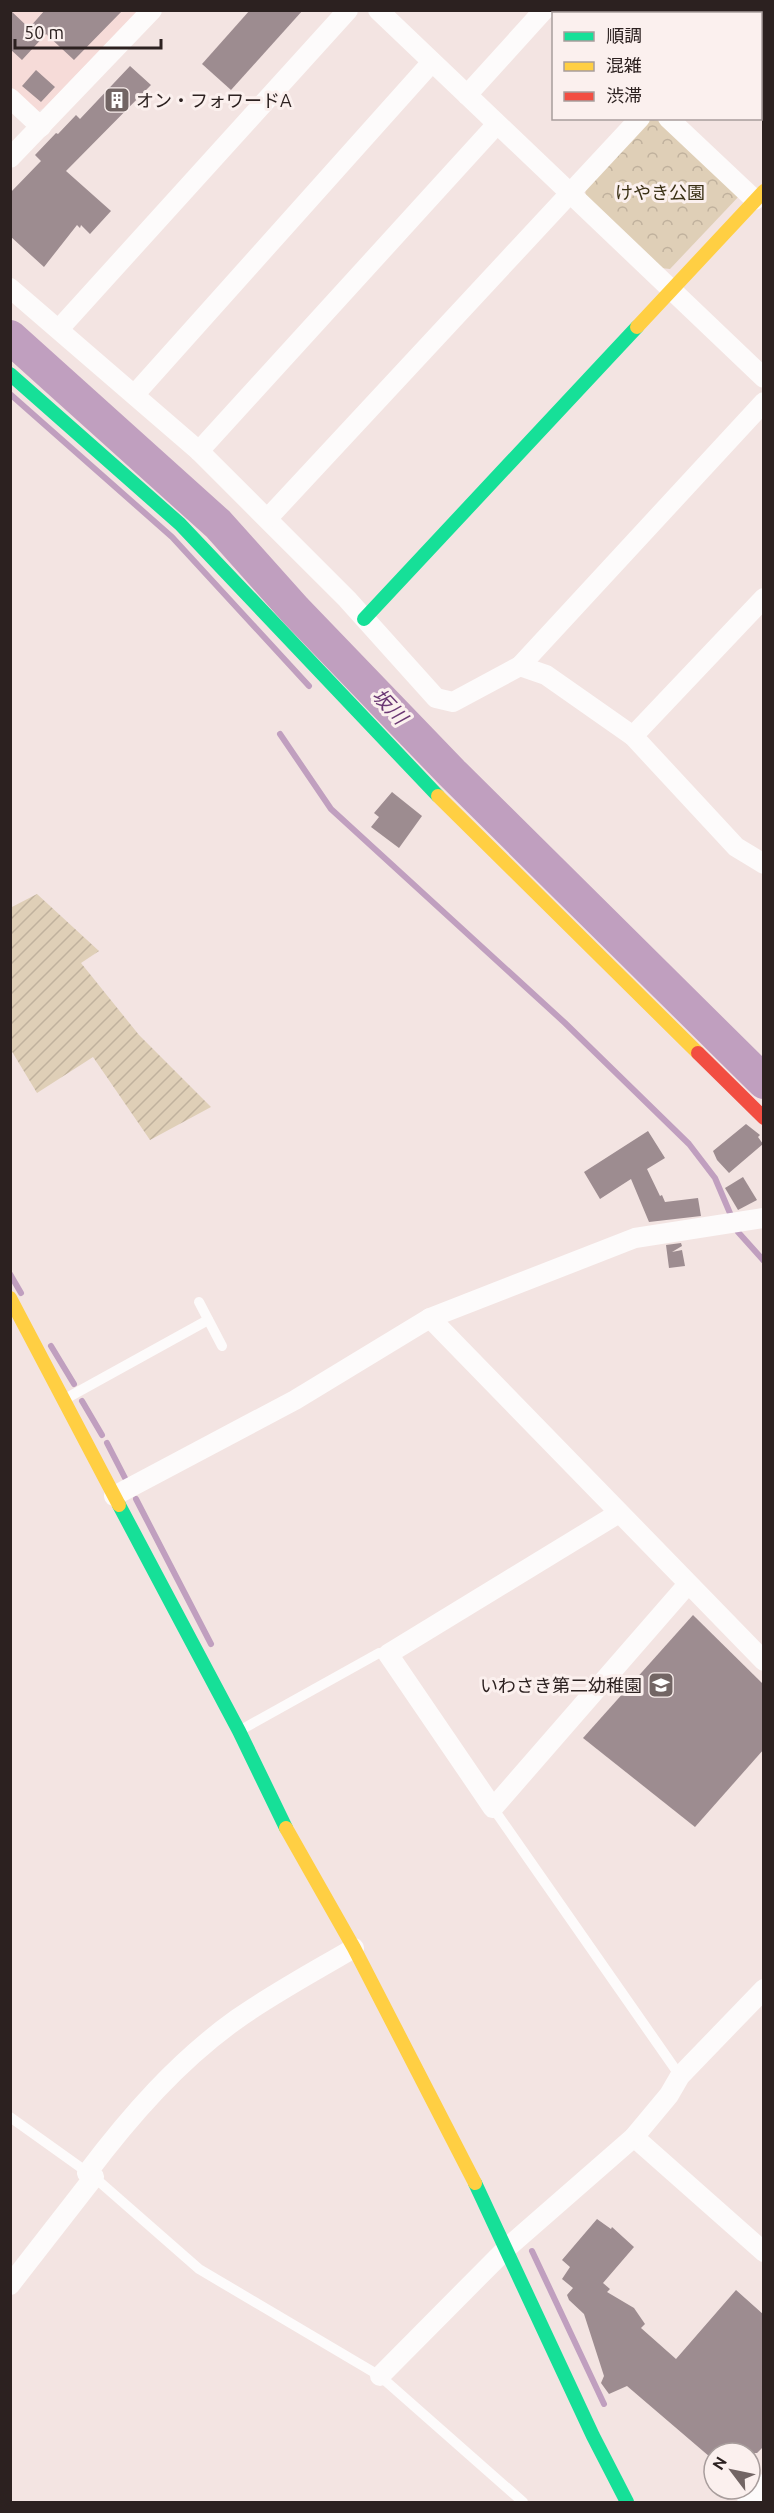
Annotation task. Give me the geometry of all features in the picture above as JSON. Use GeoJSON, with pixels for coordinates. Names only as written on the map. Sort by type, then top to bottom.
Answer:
{"type":"FeatureCollection","features":[{"type":"Feature","properties":{"kind":"street"},"geometry":{"type":"LineString","coordinates":[[10,158],[152,10]]}},
{"type":"Feature","properties":{"kind":"street"},"geometry":{"type":"LineString","coordinates":[[58,329],[348,10]]}},
{"type":"Feature","properties":{"kind":"street"},"geometry":{"type":"LineString","coordinates":[[378,10],[764,378]]}},
{"type":"Feature","properties":{"kind":"street"},"geometry":{"type":"LineString","coordinates":[[467,95],[544,10]]}},
{"type":"Feature","properties":{"kind":"street"},"geometry":{"type":"LineString","coordinates":[[135,394],[432,62]]}},
{"type":"Feature","properties":{"kind":"street"},"geometry":{"type":"LineString","coordinates":[[10,98],[41,127]]}},
{"type":"Feature","properties":{"kind":"street"},"geometry":{"type":"LineString","coordinates":[[268,518],[638,120]]}},
{"type":"Feature","properties":{"kind":"street"},"geometry":{"type":"LineString","coordinates":[[364,619],[759,195],[670,120]]}},
{"type":"Feature","properties":{"kind":"street"},"geometry":{"type":"LineString","coordinates":[[199,451],[497,124]]}},
{"type":"Feature","properties":{"kind":"street"},"geometry":{"type":"LineString","coordinates":[[10,288],[199,451],[268,518],[436,698],[453,702],[520,666],[764,402]]}},
{"type":"Feature","properties":{"kind":"street"},"geometry":{"type":"LineString","coordinates":[[10,374],[180,524],[248,592],[415,773],[764,1118]]}},
{"type":"Feature","properties":{"kind":"street"},"geometry":{"type":"LineString","coordinates":[[633,736],[764,598]]}},
{"type":"Feature","properties":{"kind":"street"},"geometry":{"type":"LineString","coordinates":[[520,666],[546,675],[633,736],[736,847],[764,864]]}},
{"type":"Feature","properties":{"kind":"street"},"geometry":{"type":"LineString","coordinates":[[114,1496],[295,1400],[430,1318],[634,1238],[764,1218]]}},
{"type":"Feature","properties":{"kind":"street"},"geometry":{"type":"LineString","coordinates":[[10,1298],[239,1731],[293,1842],[354,1948],[507,2248],[593,2436],[627,2502]]}},
{"type":"Feature","properties":{"kind":"street"},"geometry":{"type":"LineString","coordinates":[[430,1318],[764,1661]]}},
{"type":"Feature","properties":{"kind":"street"},"geometry":{"type":"LineString","coordinates":[[619,1513],[388,1654],[493,1808],[688,1584]]}},
{"type":"Feature","properties":{"kind":"street"},"geometry":{"type":"LineString","coordinates":[[10,2285],[90,2175],[121,2128],[164,2082],[236,2019],[354,1948]]}},
{"type":"Feature","properties":{"kind":"street"},"geometry":{"type":"LineString","coordinates":[[380,2376],[507,2248],[634,2137],[669,2095],[680,2076],[764,1989]]}},
{"type":"Feature","properties":{"kind":"street"},"geometry":{"type":"LineString","coordinates":[[634,2137],[764,2252]]}},
{"type":"Feature","properties":{"kind":"street"},"geometry":{"type":"LineString","coordinates":[[747,2502],[764,2484]]}},
{"type":"Feature","properties":{"kind":"lane"},"geometry":{"type":"LineString","coordinates":[[199,1302],[222,1346]]}},
{"type":"Feature","properties":{"kind":"lane"},"geometry":{"type":"LineString","coordinates":[[64,1400],[208,1320]]}},
{"type":"Feature","properties":{"kind":"lane"},"geometry":{"type":"LineString","coordinates":[[239,1731],[379,1653],[388,1654]]}},
{"type":"Feature","properties":{"kind":"lane"},"geometry":{"type":"LineString","coordinates":[[493,1808],[512,1839],[680,2076]]}},
{"type":"Feature","properties":{"kind":"lane"},"geometry":{"type":"LineString","coordinates":[[10,2117],[90,2175],[199,2269],[380,2376],[524,2502]]}},
{"type":"Feature","properties":{"kind":"shaded area"},"geometry":{"type":"Polygon","coordinates":[[[10,11],[138,11],[44,108],[38,111],[11,87],[10,11]]]}},
{"type":"Feature","properties":{"kind":"green space","name":"けやき公園"},"geometry":{"type":"Polygon","coordinates":[[[646,120],[654,120],[667,122],[741,194],[670,269],[661,268],[586,200],[585,185],[646,120]]]}},
{"type":"Feature","properties":{"kind":"green space"},"geometry":{"type":"Polygon","coordinates":[[[37,894],[99,951],[81,963],[139,1035],[211,1107],[150,1140],[93,1057],[37,1093],[11,1050],[10,908],[37,894]]]}},
{"type":"Feature","properties":{"kind":"building"},"geometry":{"type":"Polygon","coordinates":[[[10,10],[29,28],[45,10],[123,10],[74,60],[46,34],[22,60],[10,49],[10,10]]]}},
{"type":"Feature","properties":{"kind":"building"},"geometry":{"type":"Polygon","coordinates":[[[250,10],[303,10],[231,90],[202,64],[250,10]]]}},
{"type":"Feature","properties":{"kind":"building"},"geometry":{"type":"Polygon","coordinates":[[[130,66],[151,85],[66,171],[111,211],[90,234],[81,225],[80,228],[77,225],[44,267],[10,236],[10,193],[41,161],[35,155],[76,115],[80,119],[130,66]]]}},
{"type":"Feature","properties":{"kind":"building"},"geometry":{"type":"Polygon","coordinates":[[[36,70],[55,87],[41,102],[22,86],[36,70]]]}},
{"type":"Feature","properties":{"kind":"building"},"geometry":{"type":"Polygon","coordinates":[[[392,792],[422,816],[399,848],[371,827],[379,817],[374,813],[392,792]]]}},
{"type":"Feature","properties":{"kind":"building"},"geometry":{"type":"Polygon","coordinates":[[[746,1124],[760,1135],[758,1137],[763,1144],[729,1173],[717,1160],[713,1151],[746,1124]]]}},
{"type":"Feature","properties":{"kind":"building"},"geometry":{"type":"Polygon","coordinates":[[[648,1131],[665,1158],[647,1169],[660,1196],[662,1195],[665,1202],[698,1198],[701,1216],[649,1222],[631,1179],[600,1199],[584,1172],[648,1131]]]}},
{"type":"Feature","properties":{"kind":"building"},"geometry":{"type":"Polygon","coordinates":[[[743,1177],[757,1200],[738,1210],[725,1188],[743,1177]]]}},
{"type":"Feature","properties":{"kind":"building"},"geometry":{"type":"Polygon","coordinates":[[[681,1243],[682,1246],[672,1252],[682,1250],[685,1266],[669,1268],[666,1245],[681,1243]]]}},
{"type":"Feature","properties":{"kind":"building","name":"いわさき第二幼稚園"},"geometry":{"type":"Polygon","coordinates":[[[693,1615],[764,1685],[764,1749],[695,1827],[583,1738],[693,1615]]]}},
{"type":"Feature","properties":{"kind":"building"},"geometry":{"type":"Polygon","coordinates":[[[597,2219],[611,2229],[612,2227],[634,2247],[603,2283],[610,2289],[607,2292],[634,2308],[645,2324],[641,2328],[676,2359],[736,2290],[764,2315],[764,2446],[762,2448],[762,2441],[702,2441],[702,2450],[627,2386],[609,2394],[601,2383],[604,2376],[584,2314],[569,2300],[567,2295],[573,2288],[562,2279],[570,2267],[562,2260],[597,2219]]]}},
{"type":"Feature","properties":{"kind":"waterway","name":"坂川"},"geometry":{"type":"LineString","coordinates":[[10,337],[218,524],[295,610],[452,773],[764,1082]]}},
{"type":"Feature","properties":{"kind":"waterway"},"geometry":{"type":"LineString","coordinates":[[10,394],[172,537],[309,686]]}},
{"type":"Feature","properties":{"kind":"waterway"},"geometry":{"type":"LineString","coordinates":[[280,734],[331,809],[565,1023],[689,1144],[715,1178],[738,1232],[764,1261]]}},
{"type":"Feature","properties":{"kind":"waterway"},"geometry":{"type":"LineString","coordinates":[[10,1274],[21,1293]]}},
{"type":"Feature","properties":{"kind":"waterway"},"geometry":{"type":"LineString","coordinates":[[51,1346],[74,1384]]}},
{"type":"Feature","properties":{"kind":"waterway"},"geometry":{"type":"LineString","coordinates":[[82,1401],[102,1435]]}},
{"type":"Feature","properties":{"kind":"waterway"},"geometry":{"type":"LineString","coordinates":[[107,1443],[125,1478]]}},
{"type":"Feature","properties":{"kind":"waterway"},"geometry":{"type":"LineString","coordinates":[[136,1499],[211,1644]]}},
{"type":"Feature","properties":{"kind":"waterway"},"geometry":{"type":"LineString","coordinates":[[532,2251],[604,2404]]}},
{"type":"Feature","properties":{"kind":"traffic: fast"},"geometry":{"type":"LineString","coordinates":[[364,619],[637,327]]}},
{"type":"Feature","properties":{"kind":"traffic: fast"},"geometry":{"type":"LineString","coordinates":[[10,374],[180,524],[438,796]]}},
{"type":"Feature","properties":{"kind":"traffic: fast"},"geometry":{"type":"LineString","coordinates":[[119,1505],[239,1731],[286,1828]]}},
{"type":"Feature","properties":{"kind":"traffic: fast"},"geometry":{"type":"LineString","coordinates":[[475,2183],[593,2436],[627,2502]]}},
{"type":"Feature","properties":{"kind":"traffic: slow"},"geometry":{"type":"LineString","coordinates":[[637,327],[764,191]]}},
{"type":"Feature","properties":{"kind":"traffic: slow"},"geometry":{"type":"LineString","coordinates":[[438,796],[698,1053]]}},
{"type":"Feature","properties":{"kind":"traffic: slow"},"geometry":{"type":"LineString","coordinates":[[10,1298],[119,1505]]}},
{"type":"Feature","properties":{"kind":"traffic: slow"},"geometry":{"type":"LineString","coordinates":[[286,1828],[354,1948],[475,2183]]}},
{"type":"Feature","properties":{"kind":"traffic: jam"},"geometry":{"type":"LineString","coordinates":[[698,1053],[764,1118]]}},
{"type":"Feature","properties":{"kind":"place","name":"オン・フォワードA"},"geometry":{"type":"Point","coordinates":[117,100]}},
{"type":"Feature","properties":{"kind":"place","name":"いわさき第二幼稚園"},"geometry":{"type":"Point","coordinates":[661,1685]}}]}
